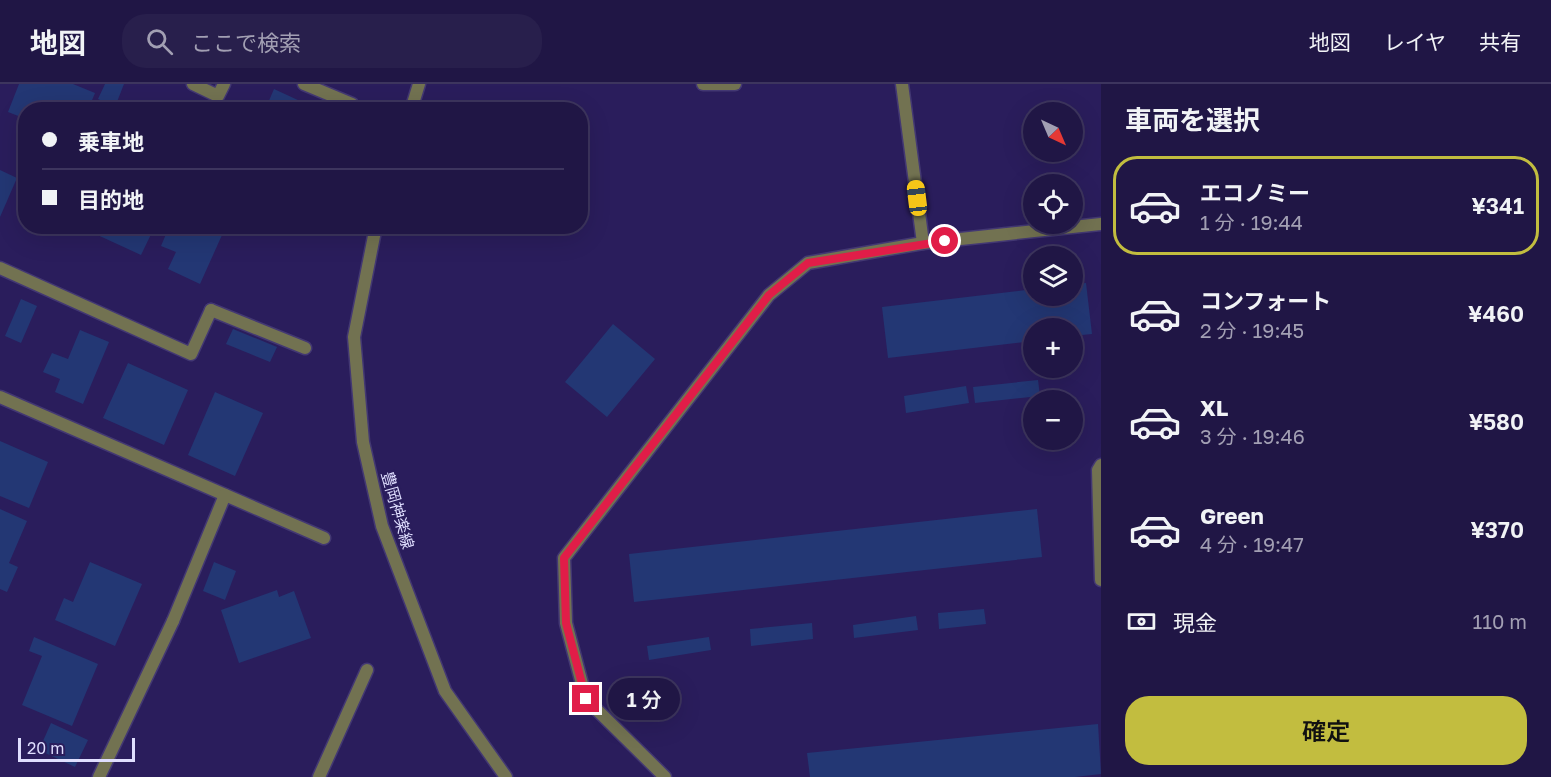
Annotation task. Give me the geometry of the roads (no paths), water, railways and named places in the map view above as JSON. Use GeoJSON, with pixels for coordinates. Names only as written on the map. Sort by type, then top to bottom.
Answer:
{"type":"FeatureCollection","features":[{"type":"Feature","properties":{"kind":"street"},"geometry":{"type":"LineString","coordinates":[[193,84],[218,96],[224,84]]}},
{"type":"Feature","properties":{"kind":"street"},"geometry":{"type":"LineString","coordinates":[[304,84],[347,102]]}},
{"type":"Feature","properties":{"kind":"street"},"geometry":{"type":"LineString","coordinates":[[413,102],[419,84]]}},
{"type":"Feature","properties":{"kind":"street"},"geometry":{"type":"LineString","coordinates":[[704,84],[735,84]]}},
{"type":"Feature","properties":{"kind":"street"},"geometry":{"type":"LineString","coordinates":[[902,84],[923,243]]}},
{"type":"Feature","properties":{"kind":"street"},"geometry":{"type":"LineString","coordinates":[[665,777],[586,699],[566,623],[564,558],[769,295],[808,263],[923,243],[1101,224]]}},
{"type":"Feature","properties":{"kind":"street","name":"豊岡神楽線"},"geometry":{"type":"LineString","coordinates":[[374,234],[354,336],[363,442],[382,526],[446,691],[506,777]]}},
{"type":"Feature","properties":{"kind":"street"},"geometry":{"type":"LineString","coordinates":[[0,268],[191,354],[211,310],[305,348]]}},
{"type":"Feature","properties":{"kind":"street"},"geometry":{"type":"LineString","coordinates":[[0,397],[324,538]]}},
{"type":"Feature","properties":{"kind":"street"},"geometry":{"type":"LineString","coordinates":[[1101,465],[1098,470],[1101,580]]}},
{"type":"Feature","properties":{"kind":"street"},"geometry":{"type":"LineString","coordinates":[[99,777],[174,621],[225,495]]}},
{"type":"Feature","properties":{"kind":"street"},"geometry":{"type":"LineString","coordinates":[[319,777],[367,670]]}}]}
